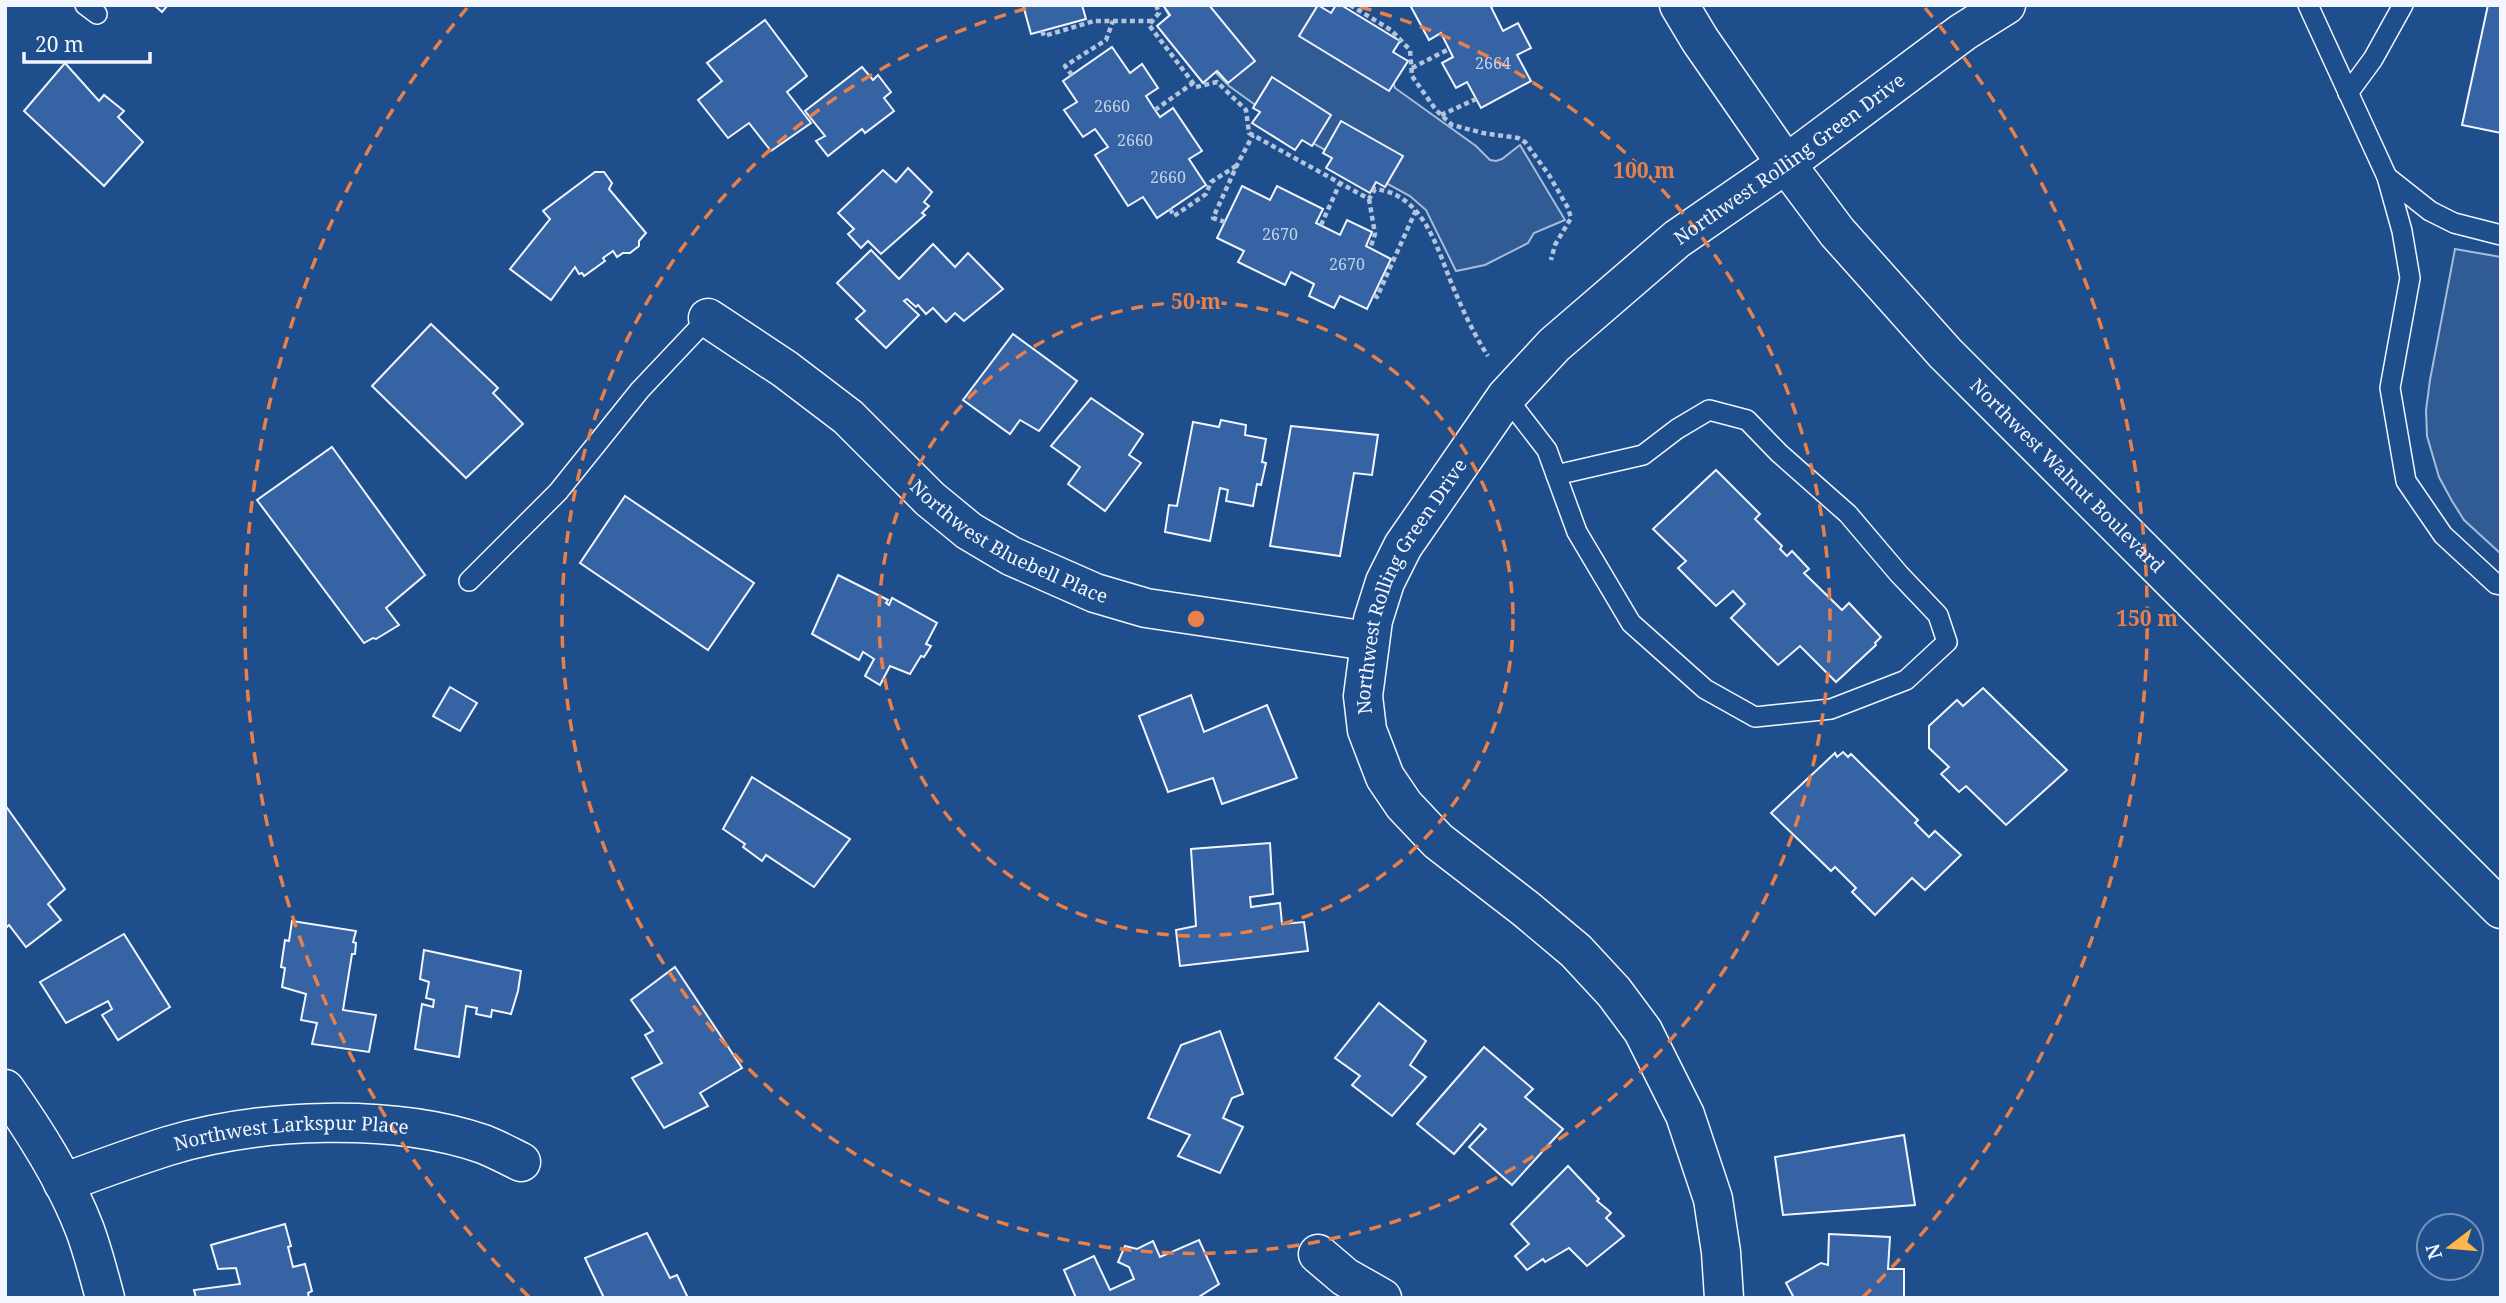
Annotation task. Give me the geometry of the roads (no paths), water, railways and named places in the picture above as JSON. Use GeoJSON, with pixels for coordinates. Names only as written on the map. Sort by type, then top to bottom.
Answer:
{"type":"FeatureCollection","features":[{"type":"Feature","properties":{"kind":"street","name":"Northwest Walnut Boulevard"},"geometry":{"type":"LineString","coordinates":[[1679,5],[1700,40],[1786,164],[1837,232],[1945,353],[2501,909]]}},
{"type":"Feature","properties":{"kind":"street","name":"Northwest Rolling Green Drive"},"geometry":{"type":"LineString","coordinates":[[1724,1298],[1713,1199],[1685,1115],[1643,1031],[1614,992],[1576,951],[1438,841],[1404,805],[1385,777],[1367,730],[1363,696],[1368,641],[1385,582],[1403,546],[1506,397],[1554,345],[1677,239],[1786,164],[1963,32],[2006,5]]}},
{"type":"Feature","properties":{"kind":"street","name":"Northwest Bluebell Place"},"geometry":{"type":"LineString","coordinates":[[708,318],[785,369],[848,418],[930,499],[970,531],[1011,556],[1095,593],[1146,608],[1368,641]]}},
{"type":"Feature","properties":{"kind":"street"},"geometry":{"type":"LineString","coordinates":[[5,1089],[28,1121],[63,1183],[85,1231],[105,1298]]}},
{"type":"Feature","properties":{"kind":"street","name":"Northwest Larkspur Place"},"geometry":{"type":"LineString","coordinates":[[63,1183],[170,1145],[233,1131],[300,1123],[358,1123],[446,1134],[485,1145],[521,1162]]}},
{"type":"Feature","properties":{"kind":"street"},"geometry":{"type":"LineString","coordinates":[[1318,1254],[1345,1277],[1382,1298]]}},
{"type":"Feature","properties":{"kind":"lane"},"geometry":{"type":"LineString","coordinates":[[2308,5],[2387,177],[2402,231],[2410,278],[2390,388],[2406,481],[2444,535],[2496,584],[2501,585]]}},
{"type":"Feature","properties":{"kind":"lane"},"geometry":{"type":"LineString","coordinates":[[2348,93],[2373,59],[2403,5]]}},
{"type":"Feature","properties":{"kind":"lane"},"geometry":{"type":"LineString","coordinates":[[2387,177],[2430,211],[2454,223],[2501,235]]}},
{"type":"Feature","properties":{"kind":"lane"},"geometry":{"type":"LineString","coordinates":[[469,581],[558,492],[640,390],[708,318]]}},
{"type":"Feature","properties":{"kind":"lane"},"geometry":{"type":"LineString","coordinates":[[1506,397],[1547,450],[1556,475],[1577,532],[1630,623],[1705,689],[1755,717],[1831,709],[1906,680],[1947,642],[1938,615],[1848,514],[1747,420],[1709,410],[1677,429],[1643,455],[1556,475]]}}]}
